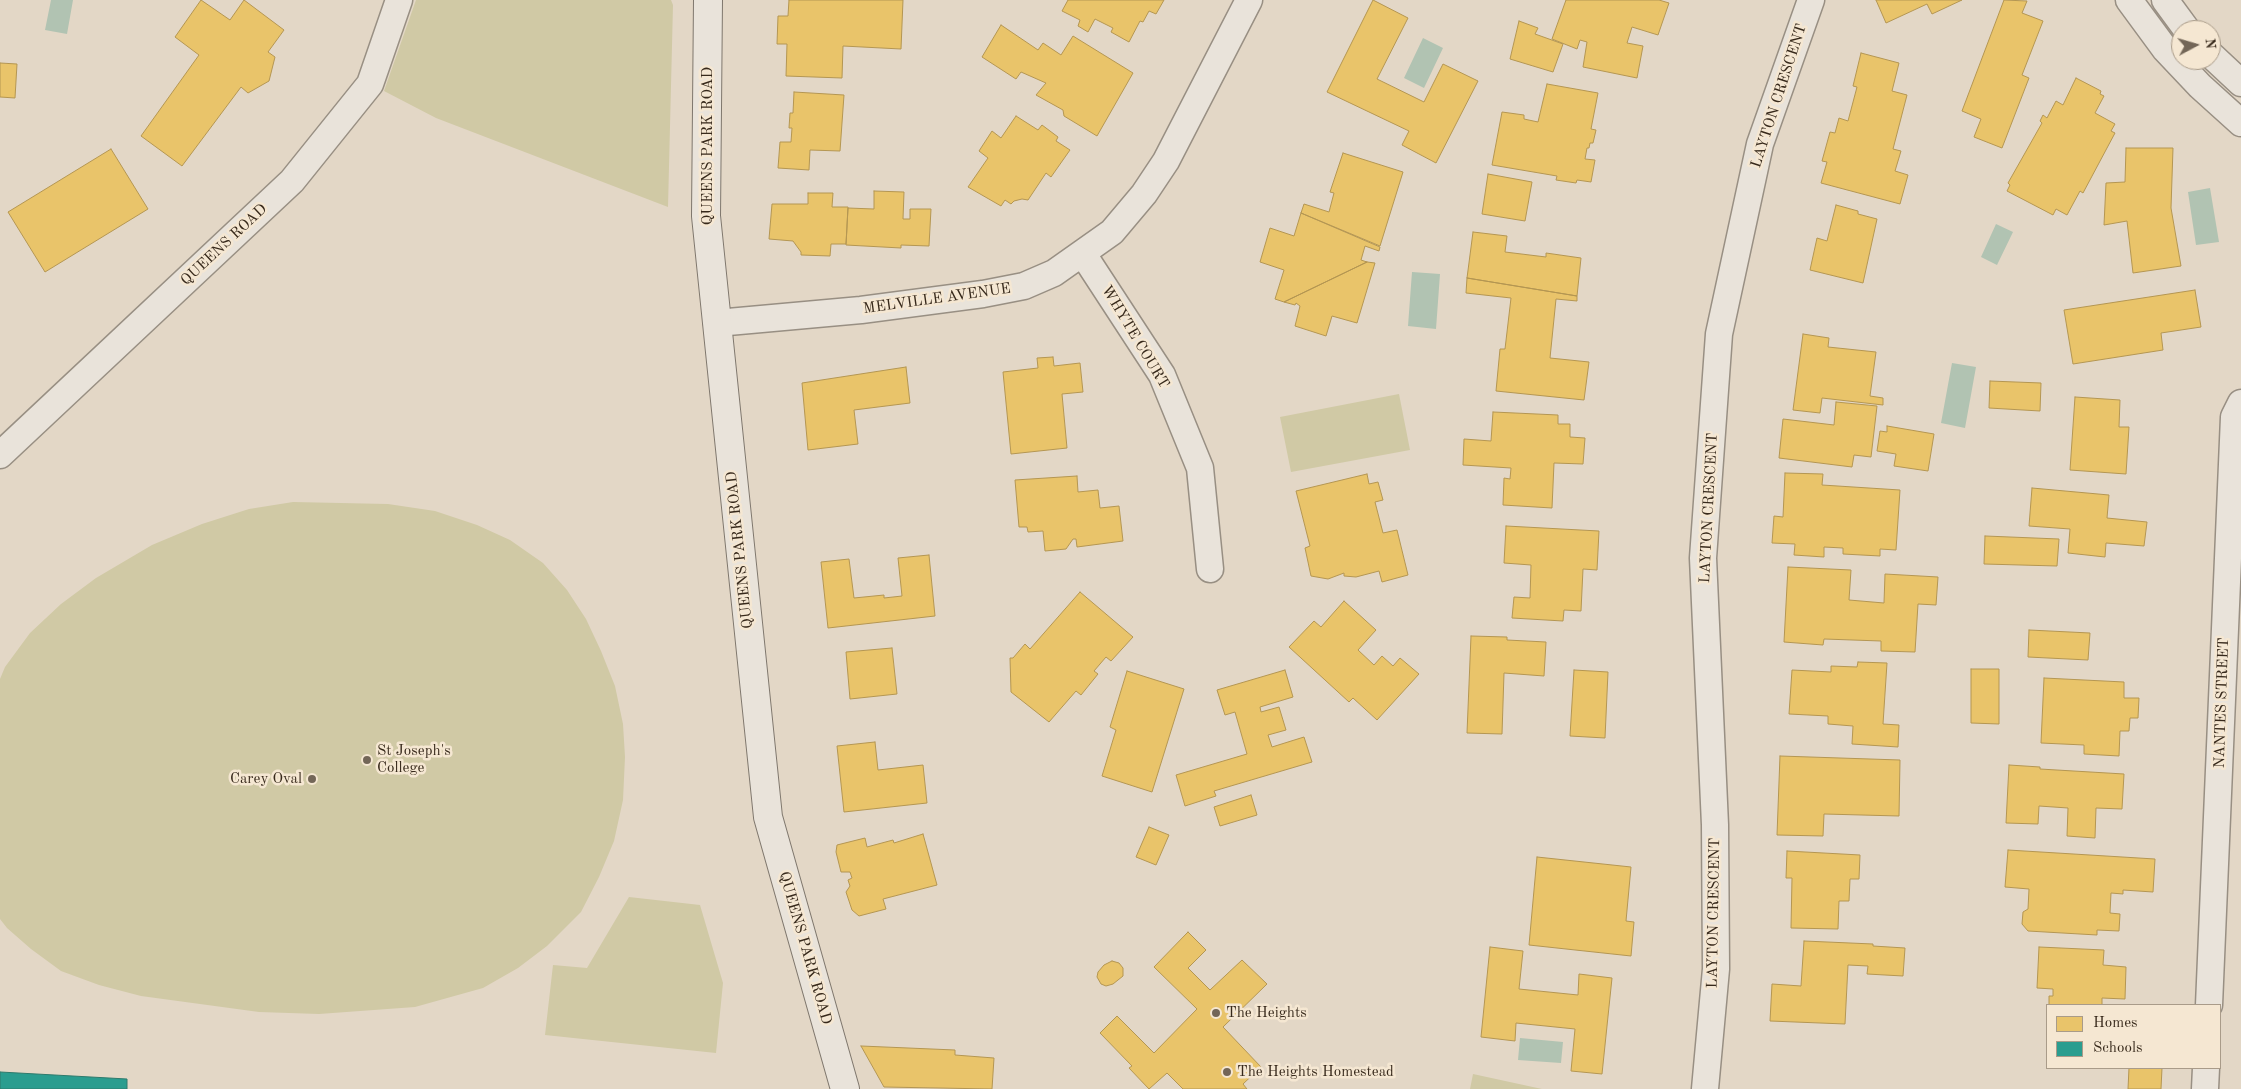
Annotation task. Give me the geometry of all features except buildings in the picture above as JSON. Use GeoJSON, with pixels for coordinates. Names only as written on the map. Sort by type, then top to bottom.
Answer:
{"type":"FeatureCollection","features":[{"type":"Feature","properties":{"kind":"main road","name":"QUEENS PARK ROAD"},"geometry":{"type":"LineString","coordinates":[[708,0],[706,216],[768,817],[845,1089]]}},
{"type":"Feature","properties":{"kind":"street","name":"QUEENS ROAD"},"geometry":{"type":"LineString","coordinates":[[0,455],[292,181],[370,84],[399,0]]}},
{"type":"Feature","properties":{"kind":"street","name":"MELVILLE AVENUE"},"geometry":{"type":"LineString","coordinates":[[717,323],[861,310],[983,294],[1024,286],[1054,273],[1112,232],[1144,194],[1166,161],[1249,0]]}},
{"type":"Feature","properties":{"kind":"street","name":"LAYTON CRESCENT"},"geometry":{"type":"LineString","coordinates":[[1705,1089],[1716,969],[1715,825],[1703,558],[1719,334],[1760,144],[1811,0]]}},
{"type":"Feature","properties":{"kind":"street"},"geometry":{"type":"LineString","coordinates":[[2129,0],[2165,49],[2200,86],[2241,123]]}},
{"type":"Feature","properties":{"kind":"street"},"geometry":{"type":"LineString","coordinates":[[2165,0],[2180,20]]}},
{"type":"Feature","properties":{"kind":"street"},"geometry":{"type":"LineString","coordinates":[[2221,64],[2241,83]]}},
{"type":"Feature","properties":{"kind":"street","name":"WHYTE COURT"},"geometry":{"type":"LineString","coordinates":[[1083,254],[1162,375],[1200,468],[1210,569]]}},
{"type":"Feature","properties":{"kind":"street","name":"NANTES STREET"},"geometry":{"type":"LineString","coordinates":[[2209,1004],[2234,417],[2241,403]]}},
{"type":"Feature","properties":{"kind":"street"},"geometry":{"type":"LineString","coordinates":[[2205,1089],[2206,1069]]}},
{"type":"Feature","properties":{"kind":"shaded area"},"geometry":{"type":"Polygon","coordinates":[[[51,0],[73,0],[67,34],[45,30],[51,0]]]}},
{"type":"Feature","properties":{"kind":"shaded area"},"geometry":{"type":"Polygon","coordinates":[[[416,0],[671,0],[673,5],[668,207],[436,118],[384,91],[416,0]]]}},
{"type":"Feature","properties":{"kind":"shaded area"},"geometry":{"type":"Polygon","coordinates":[[[1423,38],[1443,48],[1424,88],[1404,78],[1423,38]]]}},
{"type":"Feature","properties":{"kind":"shaded area"},"geometry":{"type":"Polygon","coordinates":[[[2210,188],[2219,242],[2196,245],[2188,192],[2210,188]]]}},
{"type":"Feature","properties":{"kind":"shaded area"},"geometry":{"type":"Polygon","coordinates":[[[1996,224],[2013,232],[1997,265],[1981,257],[1996,224]]]}},
{"type":"Feature","properties":{"kind":"shaded area"},"geometry":{"type":"Polygon","coordinates":[[[1412,272],[1440,274],[1436,329],[1408,326],[1412,272]]]}},
{"type":"Feature","properties":{"kind":"shaded area"},"geometry":{"type":"Polygon","coordinates":[[[1952,363],[1976,367],[1965,428],[1941,423],[1952,363]]]}},
{"type":"Feature","properties":{"kind":"shaded area"},"geometry":{"type":"Polygon","coordinates":[[[1399,394],[1410,450],[1291,472],[1280,417],[1399,394]]]}},
{"type":"Feature","properties":{"kind":"shaded area","name":"Carey Oval"},"geometry":{"type":"Polygon","coordinates":[[[293,502],[388,504],[435,511],[477,525],[510,540],[543,563],[567,590],[586,619],[601,651],[615,686],[623,724],[625,757],[623,800],[614,841],[599,877],[581,912],[547,946],[518,968],[483,988],[415,1007],[319,1014],[259,1012],[141,996],[99,985],[61,971],[31,949],[7,928],[0,919],[0,679],[5,667],[30,633],[61,604],[96,578],[152,545],[202,524],[249,509],[293,502]]]}},
{"type":"Feature","properties":{"kind":"shaded area"},"geometry":{"type":"Polygon","coordinates":[[[629,897],[700,905],[723,983],[716,1053],[545,1035],[553,965],[587,968],[629,897]]]}},
{"type":"Feature","properties":{"kind":"shaded area"},"geometry":{"type":"Polygon","coordinates":[[[1520,1038],[1563,1042],[1561,1063],[1518,1060],[1520,1038]]]}},
{"type":"Feature","properties":{"kind":"shaded area"},"geometry":{"type":"Polygon","coordinates":[[[1473,1074],[1542,1089],[1470,1089],[1473,1074]]]}},
{"type":"Feature","properties":{"kind":"place","name":"St Joseph's College"},"geometry":{"type":"Point","coordinates":[367,760]}},
{"type":"Feature","properties":{"kind":"place","name":"Carey Oval"},"geometry":{"type":"Point","coordinates":[312,779]}},
{"type":"Feature","properties":{"kind":"place","name":"The Heights"},"geometry":{"type":"Point","coordinates":[1216,1013]}},
{"type":"Feature","properties":{"kind":"place","name":"The Heights Homestead"},"geometry":{"type":"Point","coordinates":[1227,1072]}}]}
